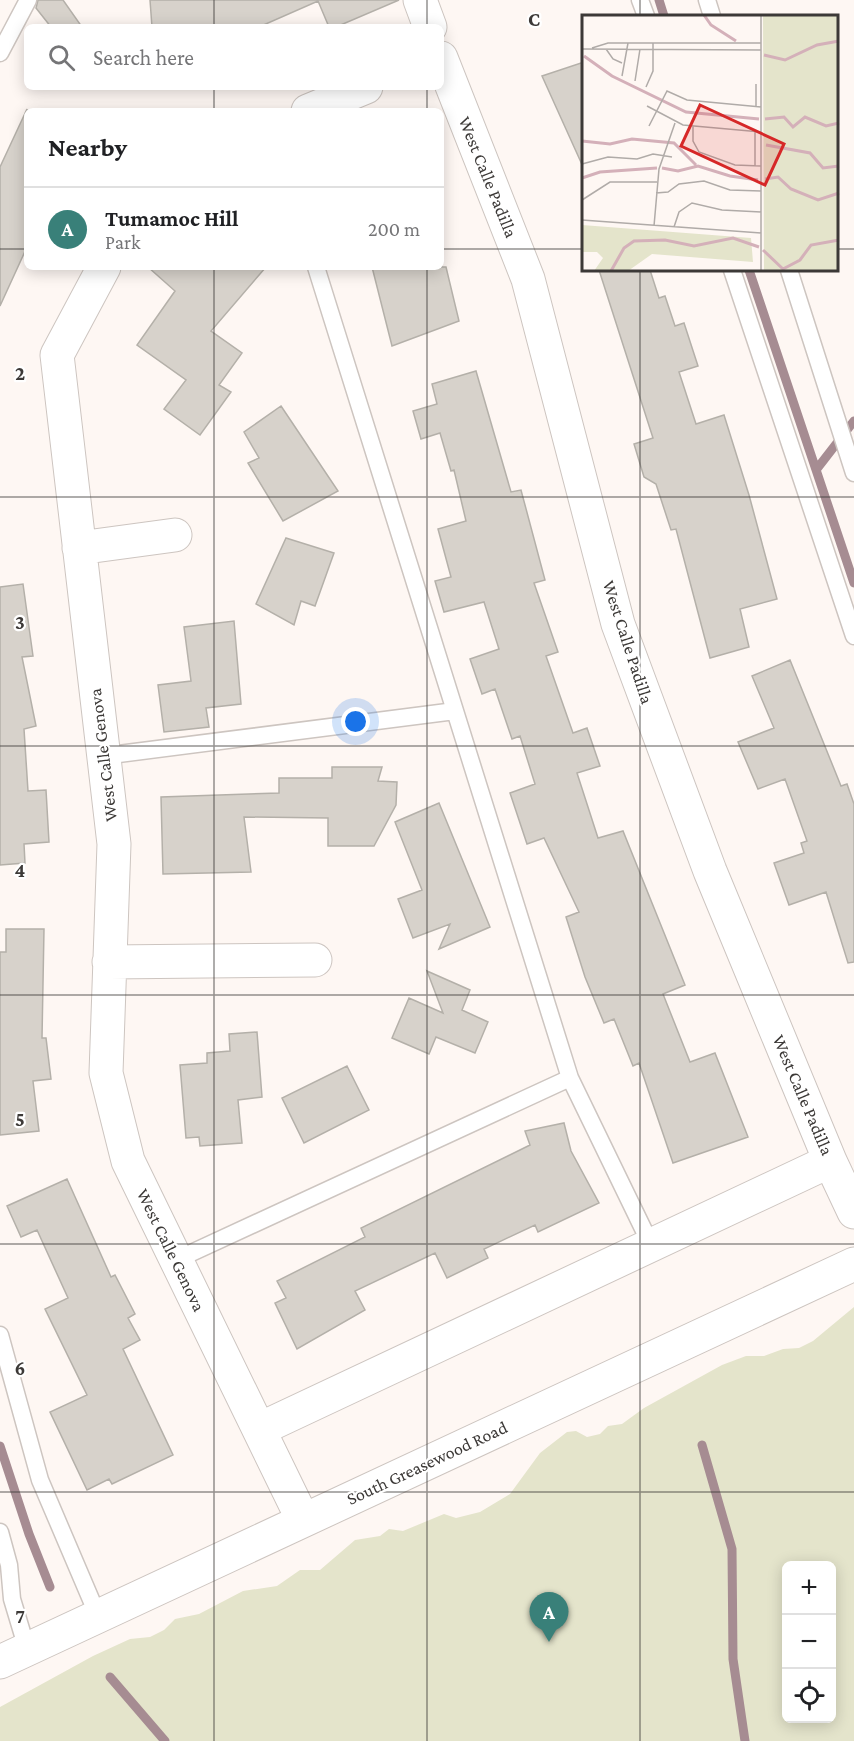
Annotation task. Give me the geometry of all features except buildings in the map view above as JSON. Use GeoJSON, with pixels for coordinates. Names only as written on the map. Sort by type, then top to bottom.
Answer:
{"type":"FeatureCollection","features":[{"type":"Feature","properties":{"kind":"street"},"geometry":{"type":"LineString","coordinates":[[420,0],[429,24]]}},
{"type":"Feature","properties":{"kind":"street","name":"West Calle Padilla"},"geometry":{"type":"LineString","coordinates":[[444,66],[528,279],[618,624],[710,870],[830,1161],[854,1212]]}},
{"type":"Feature","properties":{"kind":"street"},"geometry":{"type":"LineString","coordinates":[[315,108],[359,90]]}},
{"type":"Feature","properties":{"kind":"street","name":"West Calle Genova"},"geometry":{"type":"LineString","coordinates":[[102,270],[57,355],[114,844],[106,1073],[128,1161],[303,1520]]}},
{"type":"Feature","properties":{"kind":"street"},"geometry":{"type":"LineString","coordinates":[[79,548],[175,535]]}},
{"type":"Feature","properties":{"kind":"street"},"geometry":{"type":"LineString","coordinates":[[109,962],[315,960]]}},
{"type":"Feature","properties":{"kind":"street"},"geometry":{"type":"LineString","coordinates":[[260,1429],[830,1161]]}},
{"type":"Feature","properties":{"kind":"street","name":"South Greasewood Road"},"geometry":{"type":"LineString","coordinates":[[14,1655],[854,1264]]}},
{"type":"Feature","properties":{"kind":"lane"},"geometry":{"type":"LineString","coordinates":[[0,53],[28,0]]}},
{"type":"Feature","properties":{"kind":"lane"},"geometry":{"type":"LineString","coordinates":[[640,0],[646,15]]}},
{"type":"Feature","properties":{"kind":"lane"},"geometry":{"type":"LineString","coordinates":[[707,0],[712,15]]}},
{"type":"Feature","properties":{"kind":"lane"},"geometry":{"type":"LineString","coordinates":[[317,270],[570,1078],[651,1245]]}},
{"type":"Feature","properties":{"kind":"lane"},"geometry":{"type":"LineString","coordinates":[[733,272],[854,636]]}},
{"type":"Feature","properties":{"kind":"lane"},"geometry":{"type":"LineString","coordinates":[[790,272],[854,473]]}},
{"type":"Feature","properties":{"kind":"lane"},"geometry":{"type":"LineString","coordinates":[[103,756],[454,711]]}},
{"type":"Feature","properties":{"kind":"lane"},"geometry":{"type":"LineString","coordinates":[[176,1260],[570,1078]]}},
{"type":"Feature","properties":{"kind":"lane"},"geometry":{"type":"LineString","coordinates":[[0,1335],[40,1480],[98,1616]]}},
{"type":"Feature","properties":{"kind":"lane"},"geometry":{"type":"LineString","coordinates":[[0,1532],[9,1565],[14,1655]]}},
{"type":"Feature","properties":{"kind":"green space"},"geometry":{"type":"Polygon","coordinates":[[[854,1307],[854,1741],[0,1741],[0,1707],[93,1656],[130,1639],[150,1637],[164,1630],[175,1619],[199,1614],[243,1591],[277,1586],[300,1570],[320,1570],[355,1540],[380,1536],[389,1529],[403,1531],[444,1514],[456,1518],[480,1512],[510,1494],[540,1453],[567,1432],[576,1431],[587,1437],[600,1434],[608,1426],[622,1424],[644,1408],[722,1365],[746,1356],[764,1356],[783,1349],[799,1348],[813,1341],[854,1307]]]}},
{"type":"Feature","properties":{"kind":"waterway"},"geometry":{"type":"LineString","coordinates":[[659,0],[664,15]]}},
{"type":"Feature","properties":{"kind":"waterway"},"geometry":{"type":"LineString","coordinates":[[750,272],[854,583]]}},
{"type":"Feature","properties":{"kind":"waterway"},"geometry":{"type":"LineString","coordinates":[[816,470],[854,421]]}},
{"type":"Feature","properties":{"kind":"waterway"},"geometry":{"type":"LineString","coordinates":[[702,1445],[732,1549],[733,1659],[745,1741]]}},
{"type":"Feature","properties":{"kind":"waterway"},"geometry":{"type":"LineString","coordinates":[[0,1446],[29,1534],[50,1587]]}},
{"type":"Feature","properties":{"kind":"waterway"},"geometry":{"type":"LineString","coordinates":[[110,1677],[165,1741]]}},
{"type":"Feature","properties":{"kind":"place","name":"Tumamoc Hill"},"geometry":{"type":"Point","coordinates":[549,1642]}}]}
